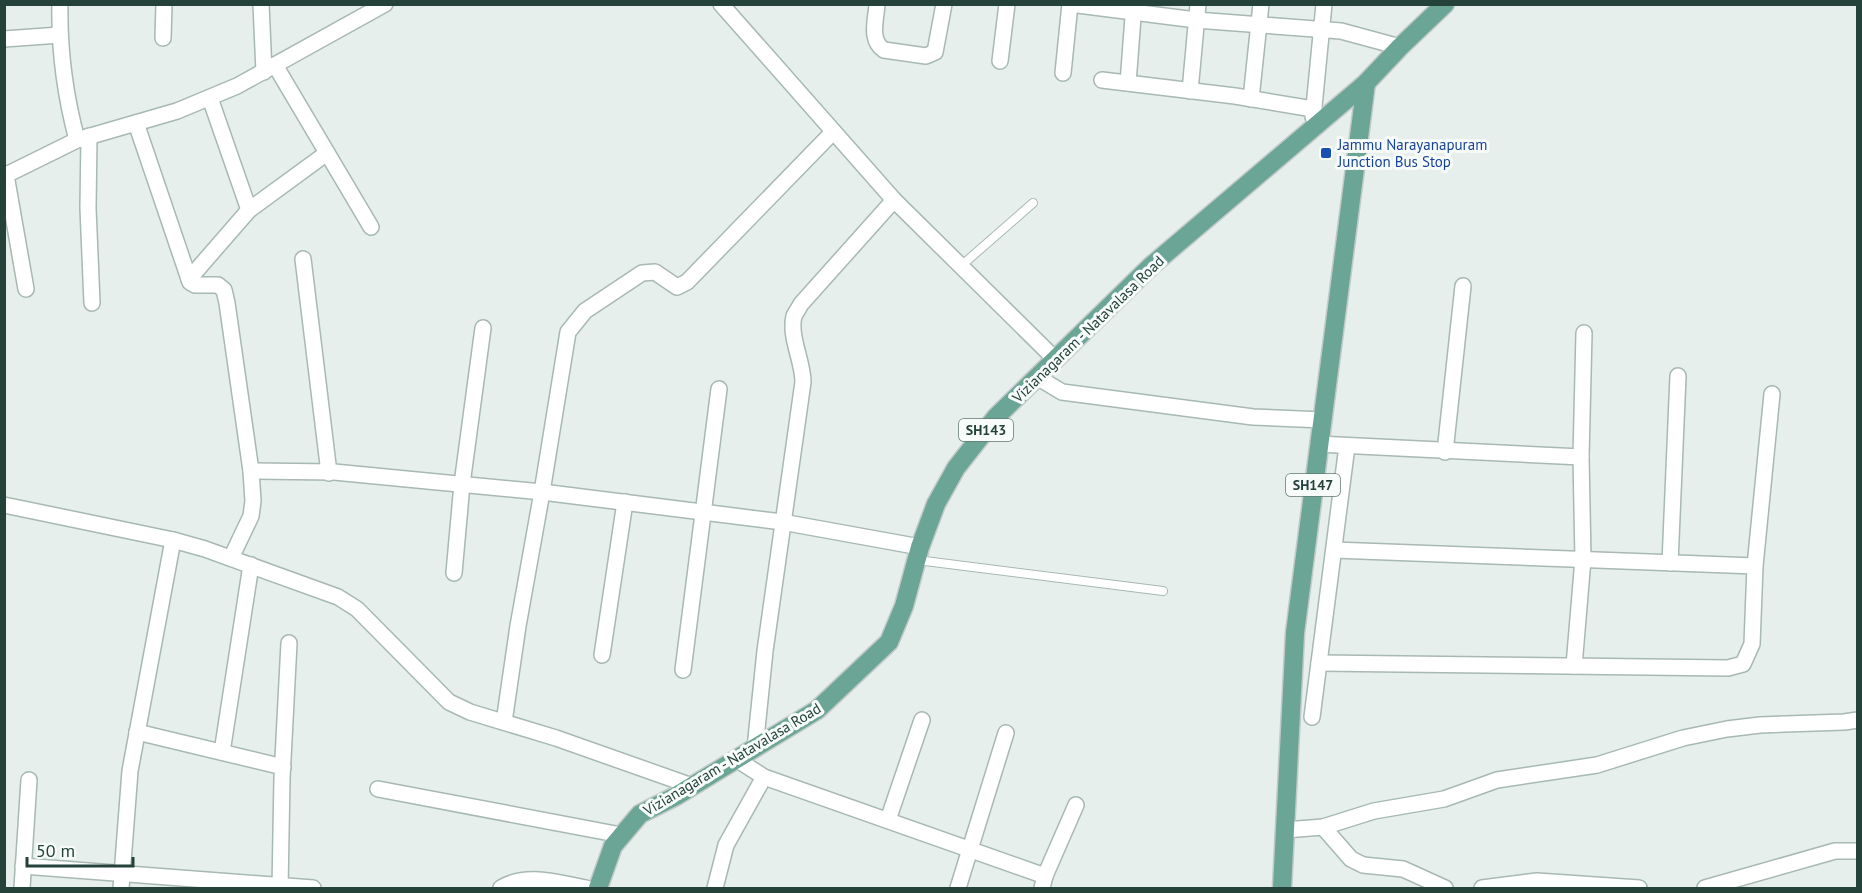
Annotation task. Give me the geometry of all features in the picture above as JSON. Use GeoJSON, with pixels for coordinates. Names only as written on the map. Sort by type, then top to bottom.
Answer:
{"type":"FeatureCollection","features":[{"type":"Feature","properties":{"kind":"main road","name":"Vizianagaram - Natavalasa Road"},"geometry":{"type":"LineString","coordinates":[[598,888],[613,846],[640,814],[692,786],[817,710],[889,642],[904,606],[936,504],[956,468],[996,417],[1152,266],[1366,83],[1445,4]]}},
{"type":"Feature","properties":{"kind":"main road","name":"SH147"},"geometry":{"type":"LineString","coordinates":[[1282,888],[1294,644],[1366,83]]}},
{"type":"Feature","properties":{"kind":"street"},"geometry":{"type":"LineString","coordinates":[[60,4],[60,35],[68,106],[83,138],[92,303]]}},
{"type":"Feature","properties":{"kind":"street"},"geometry":{"type":"LineString","coordinates":[[164,4],[164,38]]}},
{"type":"Feature","properties":{"kind":"street"},"geometry":{"type":"LineString","coordinates":[[261,4],[269,69],[327,153],[371,227]]}},
{"type":"Feature","properties":{"kind":"street"},"geometry":{"type":"LineString","coordinates":[[26,288],[5,175],[83,138],[177,111],[237,86],[385,4]]}},
{"type":"Feature","properties":{"kind":"street"},"geometry":{"type":"LineString","coordinates":[[721,4],[832,133],[894,200],[1055,359]]}},
{"type":"Feature","properties":{"kind":"street"},"geometry":{"type":"LineString","coordinates":[[877,4],[874,34],[878,46],[884,50],[927,56],[935,51],[937,46],[944,4]]}},
{"type":"Feature","properties":{"kind":"street"},"geometry":{"type":"LineString","coordinates":[[1000,61],[1007,4]]}},
{"type":"Feature","properties":{"kind":"street"},"geometry":{"type":"LineString","coordinates":[[1063,73],[1070,4],[1197,12],[1258,25],[1341,31],[1400,47]]}},
{"type":"Feature","properties":{"kind":"street"},"geometry":{"type":"LineString","coordinates":[[1251,99],[1261,4]]}},
{"type":"Feature","properties":{"kind":"street"},"geometry":{"type":"LineString","coordinates":[[1312,129],[1324,4]]}},
{"type":"Feature","properties":{"kind":"street"},"geometry":{"type":"LineString","coordinates":[[1128,83],[1133,8]]}},
{"type":"Feature","properties":{"kind":"street"},"geometry":{"type":"LineString","coordinates":[[1190,91],[1197,12]]}},
{"type":"Feature","properties":{"kind":"street"},"geometry":{"type":"LineString","coordinates":[[4,39],[60,35]]}},
{"type":"Feature","properties":{"kind":"street"},"geometry":{"type":"LineString","coordinates":[[1102,80],[1313,109]]}},
{"type":"Feature","properties":{"kind":"street"},"geometry":{"type":"LineString","coordinates":[[210,98],[249,210]]}},
{"type":"Feature","properties":{"kind":"street"},"geometry":{"type":"LineString","coordinates":[[136,123],[189,279],[195,285],[215,284],[224,290],[251,471],[253,501],[251,516],[231,558]]}},
{"type":"Feature","properties":{"kind":"street"},"geometry":{"type":"LineString","coordinates":[[504,722],[568,332],[585,311],[642,273],[655,272],[677,287],[687,282],[832,133]]}},
{"type":"Feature","properties":{"kind":"street"},"geometry":{"type":"LineString","coordinates":[[189,279],[249,210],[327,153]]}},
{"type":"Feature","properties":{"kind":"street"},"geometry":{"type":"LineString","coordinates":[[755,748],[765,651],[803,382],[794,317],[801,304],[894,200]]}},
{"type":"Feature","properties":{"kind":"street"},"geometry":{"type":"LineString","coordinates":[[303,259],[329,472]]}},
{"type":"Feature","properties":{"kind":"street"},"geometry":{"type":"LineString","coordinates":[[1445,452],[1463,286]]}},
{"type":"Feature","properties":{"kind":"street"},"geometry":{"type":"LineString","coordinates":[[454,573],[462,484],[483,328]]}},
{"type":"Feature","properties":{"kind":"street"},"geometry":{"type":"LineString","coordinates":[[1574,666],[1583,559],[1581,458],[1584,333]]}},
{"type":"Feature","properties":{"kind":"street"},"geometry":{"type":"LineString","coordinates":[[1670,563],[1678,376]]}},
{"type":"Feature","properties":{"kind":"street"},"geometry":{"type":"LineString","coordinates":[[1037,377],[1062,392],[1253,417],[1323,420]]}},
{"type":"Feature","properties":{"kind":"street"},"geometry":{"type":"LineString","coordinates":[[683,670],[719,389]]}},
{"type":"Feature","properties":{"kind":"street"},"geometry":{"type":"LineString","coordinates":[[1319,663],[1728,668],[1743,664],[1752,644],[1755,566],[1772,394]]}},
{"type":"Feature","properties":{"kind":"street"},"geometry":{"type":"LineString","coordinates":[[1318,444],[1581,458]]}},
{"type":"Feature","properties":{"kind":"street"},"geometry":{"type":"LineString","coordinates":[[1312,717],[1347,446]]}},
{"type":"Feature","properties":{"kind":"street"},"geometry":{"type":"LineString","coordinates":[[251,471],[329,472],[625,502],[782,522],[919,553]]}},
{"type":"Feature","properties":{"kind":"street"},"geometry":{"type":"LineString","coordinates":[[602,655],[625,502]]}},
{"type":"Feature","properties":{"kind":"street"},"geometry":{"type":"LineString","coordinates":[[4,505],[173,540],[231,558],[338,597],[357,609],[448,702],[470,712],[556,738],[692,786]]}},
{"type":"Feature","properties":{"kind":"street"},"geometry":{"type":"LineString","coordinates":[[121,881],[129,771],[173,540]]}},
{"type":"Feature","properties":{"kind":"street"},"geometry":{"type":"LineString","coordinates":[[1334,550],[1755,566]]}},
{"type":"Feature","properties":{"kind":"street"},"geometry":{"type":"LineString","coordinates":[[222,752],[251,566]]}},
{"type":"Feature","properties":{"kind":"street"},"geometry":{"type":"LineString","coordinates":[[280,888],[289,643]]}},
{"type":"Feature","properties":{"kind":"street"},"geometry":{"type":"LineString","coordinates":[[888,820],[922,720]]}},
{"type":"Feature","properties":{"kind":"street"},"geometry":{"type":"LineString","coordinates":[[1285,830],[1323,826],[1374,811],[1444,799],[1497,780],[1598,765],[1705,733],[1760,725],[1844,723],[1857,720]]}},
{"type":"Feature","properties":{"kind":"street"},"geometry":{"type":"LineString","coordinates":[[137,732],[283,767]]}},
{"type":"Feature","properties":{"kind":"street"},"geometry":{"type":"LineString","coordinates":[[957,888],[1006,733]]}},
{"type":"Feature","properties":{"kind":"street"},"geometry":{"type":"LineString","coordinates":[[736,759],[764,777],[971,849],[1043,882],[1076,805]]}},
{"type":"Feature","properties":{"kind":"street"},"geometry":{"type":"LineString","coordinates":[[715,888],[726,845],[764,777]]}},
{"type":"Feature","properties":{"kind":"street"},"geometry":{"type":"LineString","coordinates":[[22,888],[29,780]]}},
{"type":"Feature","properties":{"kind":"street"},"geometry":{"type":"LineString","coordinates":[[378,789],[621,835]]}},
{"type":"Feature","properties":{"kind":"street"},"geometry":{"type":"LineString","coordinates":[[1323,826],[1351,859],[1363,865],[1403,869],[1445,888]]}},
{"type":"Feature","properties":{"kind":"street"},"geometry":{"type":"LineString","coordinates":[[1705,888],[1835,851],[1857,851]]}},
{"type":"Feature","properties":{"kind":"street"},"geometry":{"type":"LineString","coordinates":[[23,866],[121,881],[312,888]]}},
{"type":"Feature","properties":{"kind":"street"},"geometry":{"type":"LineString","coordinates":[[501,888],[527,880],[541,880],[586,888]]}},
{"type":"Feature","properties":{"kind":"street"},"geometry":{"type":"LineString","coordinates":[[1482,888],[1537,881],[1639,888]]}},
{"type":"Feature","properties":{"kind":"lane"},"geometry":{"type":"LineString","coordinates":[[962,266],[1033,203]]}},
{"type":"Feature","properties":{"kind":"lane"},"geometry":{"type":"LineString","coordinates":[[919,553],[1162,591]]}},
{"type":"Feature","properties":{"kind":"place","name":"Jammu Narayanapuram Junction Bus Stop"},"geometry":{"type":"Point","coordinates":[1326,153]}}]}
